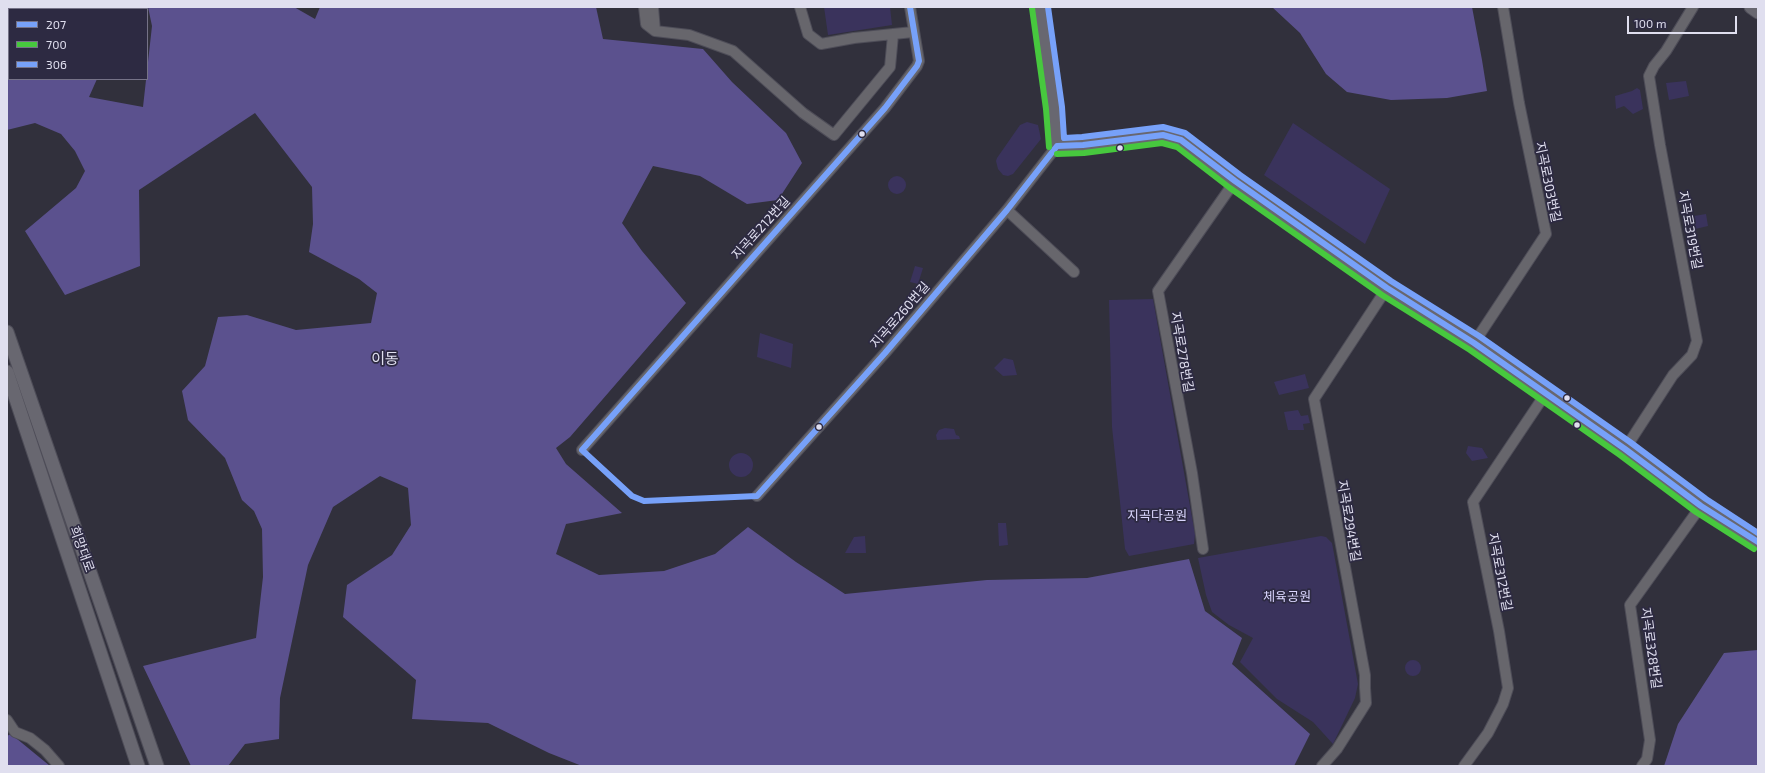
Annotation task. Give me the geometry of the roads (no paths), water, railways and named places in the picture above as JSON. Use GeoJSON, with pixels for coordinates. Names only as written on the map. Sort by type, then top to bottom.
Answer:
{"type":"FeatureCollection","features":[{"type":"Feature","properties":{"kind":"main road"},"geometry":{"type":"LineString","coordinates":[[1040,7],[1054,108],[1057,146],[1084,145],[1163,134],[1181,140],[1235,181],[1387,288],[1474,343],[1625,449],[1701,506],[1758,542]]}},
{"type":"Feature","properties":{"kind":"main road"},"geometry":{"type":"LineString","coordinates":[[1751,7],[1758,12]]}},
{"type":"Feature","properties":{"kind":"main road","name":"희망대로"},"geometry":{"type":"LineString","coordinates":[[7,332],[155,765]]}},
{"type":"Feature","properties":{"kind":"main road","name":"희망대로"},"geometry":{"type":"LineString","coordinates":[[7,372],[138,766]]}},
{"type":"Feature","properties":{"kind":"street"},"geometry":{"type":"LineString","coordinates":[[644,7],[646,24],[655,31],[689,35],[733,51],[802,113],[834,135],[890,67],[893,35]]}},
{"type":"Feature","properties":{"kind":"street"},"geometry":{"type":"LineString","coordinates":[[653,7],[655,31]]}},
{"type":"Feature","properties":{"kind":"street"},"geometry":{"type":"LineString","coordinates":[[800,7],[808,34],[821,44],[854,38],[913,32]]}},
{"type":"Feature","properties":{"kind":"street","name":"지곡로212번길"},"geometry":{"type":"LineString","coordinates":[[582,450],[885,108],[919,61],[910,7]]}},
{"type":"Feature","properties":{"kind":"street","name":"지곡로303번길"},"geometry":{"type":"LineString","coordinates":[[1474,343],[1546,234],[1519,103],[1503,7]]}},
{"type":"Feature","properties":{"kind":"street","name":"지곡로319번길"},"geometry":{"type":"LineString","coordinates":[[1625,449],[1674,376],[1692,355],[1697,341],[1660,145],[1649,76],[1693,7]]}},
{"type":"Feature","properties":{"kind":"street","name":"지곡로260번길"},"geometry":{"type":"LineString","coordinates":[[757,496],[885,353],[1007,210],[1057,146]]}},
{"type":"Feature","properties":{"kind":"street","name":"지곡로278번길"},"geometry":{"type":"LineString","coordinates":[[1203,549],[1192,473],[1158,291],[1235,181]]}},
{"type":"Feature","properties":{"kind":"street"},"geometry":{"type":"LineString","coordinates":[[1007,210],[1074,272]]}},
{"type":"Feature","properties":{"kind":"street","name":"지곡로294번길"},"geometry":{"type":"LineString","coordinates":[[1322,766],[1336,749],[1366,703],[1364,673],[1314,399],[1387,288]]}},
{"type":"Feature","properties":{"kind":"street","name":"지곡로312번길"},"geometry":{"type":"LineString","coordinates":[[1464,766],[1488,733],[1503,704],[1508,688],[1499,630],[1473,502],[1546,394]]}},
{"type":"Feature","properties":{"kind":"street","name":"지곡로328번길"},"geometry":{"type":"LineString","coordinates":[[1642,766],[1647,759],[1650,740],[1630,605],[1701,506]]}},
{"type":"Feature","properties":{"kind":"street"},"geometry":{"type":"LineString","coordinates":[[7,720],[15,732],[30,738],[45,750],[59,766]]}},
{"type":"Feature","properties":{"kind":"district","name":"이동"},"geometry":{"type":"Point","coordinates":[385,359]}},
{"type":"Feature","properties":{"kind":"park label","name":"지곡다공원"},"geometry":{"type":"Point","coordinates":[1157,516]}},
{"type":"Feature","properties":{"kind":"park label","name":"체육공원"},"geometry":{"type":"Point","coordinates":[1287,597]}}]}
